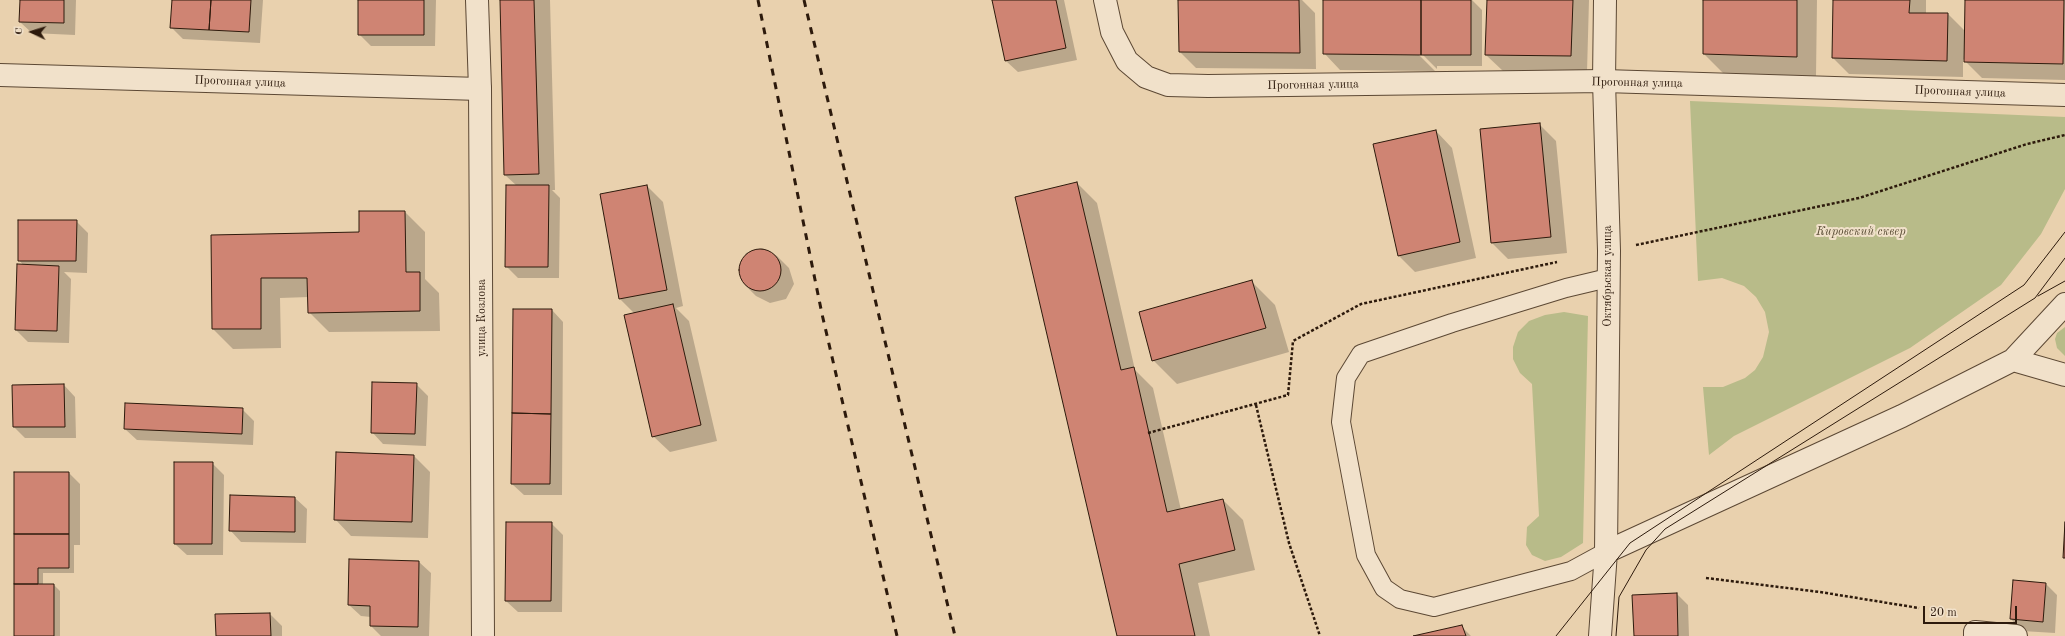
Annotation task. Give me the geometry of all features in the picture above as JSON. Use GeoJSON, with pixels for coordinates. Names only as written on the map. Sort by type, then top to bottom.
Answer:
{"type":"FeatureCollection","features":[{"type":"Feature","properties":{"kind":"street","name":"улица Козлова"},"geometry":{"type":"LineString","coordinates":[[477,0],[480,89],[483,636]]}},
{"type":"Feature","properties":{"kind":"street","name":"Прогонная улица"},"geometry":{"type":"LineString","coordinates":[[1105,0],[1112,32],[1127,61],[1146,78],[1168,85],[1208,86],[1604,81],[2065,95]]}},
{"type":"Feature","properties":{"kind":"street","name":"Октябрьская улица"},"geometry":{"type":"LineString","coordinates":[[1600,636],[1606,552],[1609,251],[1604,81],[1605,0]]}},
{"type":"Feature","properties":{"kind":"street","name":"Прогонная улица"},"geometry":{"type":"LineString","coordinates":[[0,75],[480,89]]}},
{"type":"Feature","properties":{"kind":"street"},"geometry":{"type":"LineString","coordinates":[[1606,552],[1902,416],[2013,360],[2065,304]]}},
{"type":"Feature","properties":{"kind":"street"},"geometry":{"type":"LineString","coordinates":[[2013,360],[2065,374]]}},
{"type":"Feature","properties":{"kind":"street"},"geometry":{"type":"LineString","coordinates":[[1975,636],[1975,632],[2016,636]]}},
{"type":"Feature","properties":{"kind":"lane"},"geometry":{"type":"LineString","coordinates":[[1606,552],[1570,571],[1434,607],[1400,599],[1384,588],[1366,555],[1342,422],[1346,378],[1361,354],[1467,318],[1566,288],[1608,278]]}},
{"type":"Feature","properties":{"kind":"path"},"geometry":{"type":"LineString","coordinates":[[1256,405],[1289,543],[1320,636]]}},
{"type":"Feature","properties":{"kind":"path"},"geometry":{"type":"LineString","coordinates":[[1706,578],[1820,592],[1919,608]]}},
{"type":"Feature","properties":{"kind":"green space","name":"Кировский сквер"},"geometry":{"type":"Polygon","coordinates":[[[1690,101],[2065,117],[2065,189],[2041,234],[2001,285],[1910,348],[1734,436],[1709,455],[1703,387],[1723,387],[1745,378],[1755,370],[1763,357],[1769,332],[1765,312],[1756,297],[1744,286],[1722,278],[1698,281],[1690,101]]]}},
{"type":"Feature","properties":{"kind":"green space"},"geometry":{"type":"Polygon","coordinates":[[[1564,312],[1588,316],[1583,543],[1561,557],[1545,561],[1532,555],[1526,545],[1527,527],[1539,516],[1532,384],[1520,373],[1513,359],[1513,347],[1518,332],[1529,321],[1545,315],[1564,312]]]}},
{"type":"Feature","properties":{"kind":"green space"},"geometry":{"type":"Polygon","coordinates":[[[2065,327],[2065,356],[2057,348],[2055,339],[2057,333],[2065,327]]]}},
{"type":"Feature","properties":{"kind":"building"},"geometry":{"type":"Polygon","coordinates":[[[20,0],[64,0],[64,23],[19,22],[20,0]]]}},
{"type":"Feature","properties":{"kind":"building"},"geometry":{"type":"Polygon","coordinates":[[[172,0],[211,0],[209,30],[170,28],[172,0]]]}},
{"type":"Feature","properties":{"kind":"building"},"geometry":{"type":"Polygon","coordinates":[[[211,0],[251,0],[249,32],[209,30],[211,0]]]}},
{"type":"Feature","properties":{"kind":"building"},"geometry":{"type":"Polygon","coordinates":[[[358,0],[424,0],[424,35],[358,35],[358,0]]]}},
{"type":"Feature","properties":{"kind":"building"},"geometry":{"type":"Polygon","coordinates":[[[500,0],[534,0],[539,174],[504,175],[500,0]]]}},
{"type":"Feature","properties":{"kind":"building"},"geometry":{"type":"Polygon","coordinates":[[[992,0],[1056,0],[1066,48],[1005,61],[992,0]]]}},
{"type":"Feature","properties":{"kind":"building"},"geometry":{"type":"Polygon","coordinates":[[[1178,0],[1299,0],[1300,53],[1179,52],[1178,0]]]}},
{"type":"Feature","properties":{"kind":"building"},"geometry":{"type":"Polygon","coordinates":[[[1323,0],[1421,0],[1421,55],[1323,54],[1323,0]]]}},
{"type":"Feature","properties":{"kind":"building"},"geometry":{"type":"Polygon","coordinates":[[[1421,0],[1471,0],[1471,55],[1421,55],[1421,0]]]}},
{"type":"Feature","properties":{"kind":"building"},"geometry":{"type":"Polygon","coordinates":[[[1487,0],[1573,0],[1571,56],[1485,55],[1487,0]]]}},
{"type":"Feature","properties":{"kind":"building"},"geometry":{"type":"Polygon","coordinates":[[[1703,0],[1797,0],[1797,57],[1703,54],[1703,0]]]}},
{"type":"Feature","properties":{"kind":"building"},"geometry":{"type":"Polygon","coordinates":[[[1833,0],[1910,0],[1909,13],[1948,13],[1947,61],[1832,58],[1833,0]]]}},
{"type":"Feature","properties":{"kind":"building"},"geometry":{"type":"Polygon","coordinates":[[[1965,0],[2064,0],[2063,64],[1964,62],[1965,0]]]}},
{"type":"Feature","properties":{"kind":"building"},"geometry":{"type":"Polygon","coordinates":[[[1540,123],[1551,237],[1491,243],[1480,129],[1540,123]]]}},
{"type":"Feature","properties":{"kind":"building"},"geometry":{"type":"Polygon","coordinates":[[[1436,130],[1460,242],[1398,256],[1373,144],[1436,130]]]}},
{"type":"Feature","properties":{"kind":"building"},"geometry":{"type":"Polygon","coordinates":[[[1077,182],[1121,370],[1134,367],[1167,512],[1223,499],[1235,550],[1179,564],[1195,636],[1117,636],[1015,197],[1077,182]]]}},
{"type":"Feature","properties":{"kind":"building"},"geometry":{"type":"Polygon","coordinates":[[[506,185],[549,185],[548,267],[505,267],[506,185]]]}},
{"type":"Feature","properties":{"kind":"building"},"geometry":{"type":"Polygon","coordinates":[[[647,185],[667,290],[619,299],[600,194],[647,185]]]}},
{"type":"Feature","properties":{"kind":"building"},"geometry":{"type":"Polygon","coordinates":[[[359,211],[405,211],[406,272],[420,272],[420,311],[308,313],[307,278],[261,278],[261,329],[212,329],[211,235],[359,232],[359,211]]]}},
{"type":"Feature","properties":{"kind":"building"},"geometry":{"type":"Polygon","coordinates":[[[18,220],[77,220],[76,261],[18,261],[18,220]]]}},
{"type":"Feature","properties":{"kind":"building"},"geometry":{"type":"Polygon","coordinates":[[[756,249],[764,249],[772,252],[778,258],[781,270],[778,282],[772,288],[764,291],[756,291],[748,288],[742,282],[739,274],[739,266],[742,258],[748,252],[756,249]]]}},
{"type":"Feature","properties":{"kind":"building"},"geometry":{"type":"Polygon","coordinates":[[[17,264],[59,266],[57,331],[15,330],[17,264]]]}},
{"type":"Feature","properties":{"kind":"building"},"geometry":{"type":"Polygon","coordinates":[[[1252,280],[1266,328],[1152,361],[1139,312],[1252,280]]]}},
{"type":"Feature","properties":{"kind":"building"},"geometry":{"type":"Polygon","coordinates":[[[673,304],[701,425],[652,437],[624,315],[673,304]]]}},
{"type":"Feature","properties":{"kind":"building"},"geometry":{"type":"Polygon","coordinates":[[[513,309],[552,309],[551,414],[512,413],[513,309]]]}},
{"type":"Feature","properties":{"kind":"building"},"geometry":{"type":"Polygon","coordinates":[[[372,382],[417,383],[415,434],[371,433],[372,382]]]}},
{"type":"Feature","properties":{"kind":"building"},"geometry":{"type":"Polygon","coordinates":[[[64,384],[65,427],[13,427],[12,385],[64,384]]]}},
{"type":"Feature","properties":{"kind":"building"},"geometry":{"type":"Polygon","coordinates":[[[125,403],[243,408],[242,434],[124,429],[125,403]]]}},
{"type":"Feature","properties":{"kind":"building"},"geometry":{"type":"Polygon","coordinates":[[[512,413],[551,414],[550,484],[511,484],[512,413]]]}},
{"type":"Feature","properties":{"kind":"building"},"geometry":{"type":"Polygon","coordinates":[[[336,452],[414,455],[412,522],[334,520],[336,452]]]}},
{"type":"Feature","properties":{"kind":"building"},"geometry":{"type":"Polygon","coordinates":[[[174,462],[213,462],[212,544],[174,544],[174,462]]]}},
{"type":"Feature","properties":{"kind":"building"},"geometry":{"type":"Polygon","coordinates":[[[14,472],[69,472],[69,534],[14,534],[14,472]]]}},
{"type":"Feature","properties":{"kind":"building"},"geometry":{"type":"Polygon","coordinates":[[[230,495],[295,497],[295,532],[229,531],[230,495]]]}},
{"type":"Feature","properties":{"kind":"building"},"geometry":{"type":"Polygon","coordinates":[[[506,522],[552,522],[551,601],[505,601],[506,522]]]}},
{"type":"Feature","properties":{"kind":"building"},"geometry":{"type":"Polygon","coordinates":[[[2065,522],[2065,558],[2063,558],[2065,522]]]}},
{"type":"Feature","properties":{"kind":"building"},"geometry":{"type":"Polygon","coordinates":[[[14,534],[69,534],[69,568],[38,568],[38,584],[14,584],[14,534]]]}},
{"type":"Feature","properties":{"kind":"building"},"geometry":{"type":"Polygon","coordinates":[[[349,559],[419,561],[418,627],[370,626],[370,606],[348,605],[349,559]]]}},
{"type":"Feature","properties":{"kind":"building"},"geometry":{"type":"Polygon","coordinates":[[[2013,580],[2046,583],[2043,622],[2010,619],[2013,580]]]}},
{"type":"Feature","properties":{"kind":"building"},"geometry":{"type":"Polygon","coordinates":[[[14,584],[54,584],[54,636],[14,636],[14,584]]]}},
{"type":"Feature","properties":{"kind":"building"},"geometry":{"type":"Polygon","coordinates":[[[1677,593],[1678,636],[1634,636],[1632,595],[1677,593]]]}},
{"type":"Feature","properties":{"kind":"building"},"geometry":{"type":"Polygon","coordinates":[[[270,613],[271,636],[216,636],[215,614],[270,613]]]}},
{"type":"Feature","properties":{"kind":"building"},"geometry":{"type":"Polygon","coordinates":[[[1462,625],[1466,636],[1413,636],[1462,625]]]}},
{"type":"Feature","properties":{"kind":"tram line"},"geometry":{"type":"LineString","coordinates":[[1556,636],[1630,543],[2024,285],[2065,232]]}},
{"type":"Feature","properties":{"kind":"tram line"},"geometry":{"type":"LineString","coordinates":[[1616,636],[1619,597],[1646,550],[1665,529],[2035,298],[2065,258]]}},
{"type":"Feature","properties":{"kind":"tram line"},"geometry":{"type":"LineString","coordinates":[[2038,296],[2065,281]]}},
{"type":"Feature","properties":{"kind":"railway"},"geometry":{"type":"LineString","coordinates":[[758,0],[822,314],[897,636]]}},
{"type":"Feature","properties":{"kind":"railway"},"geometry":{"type":"LineString","coordinates":[[804,0],[955,636]]}}]}
